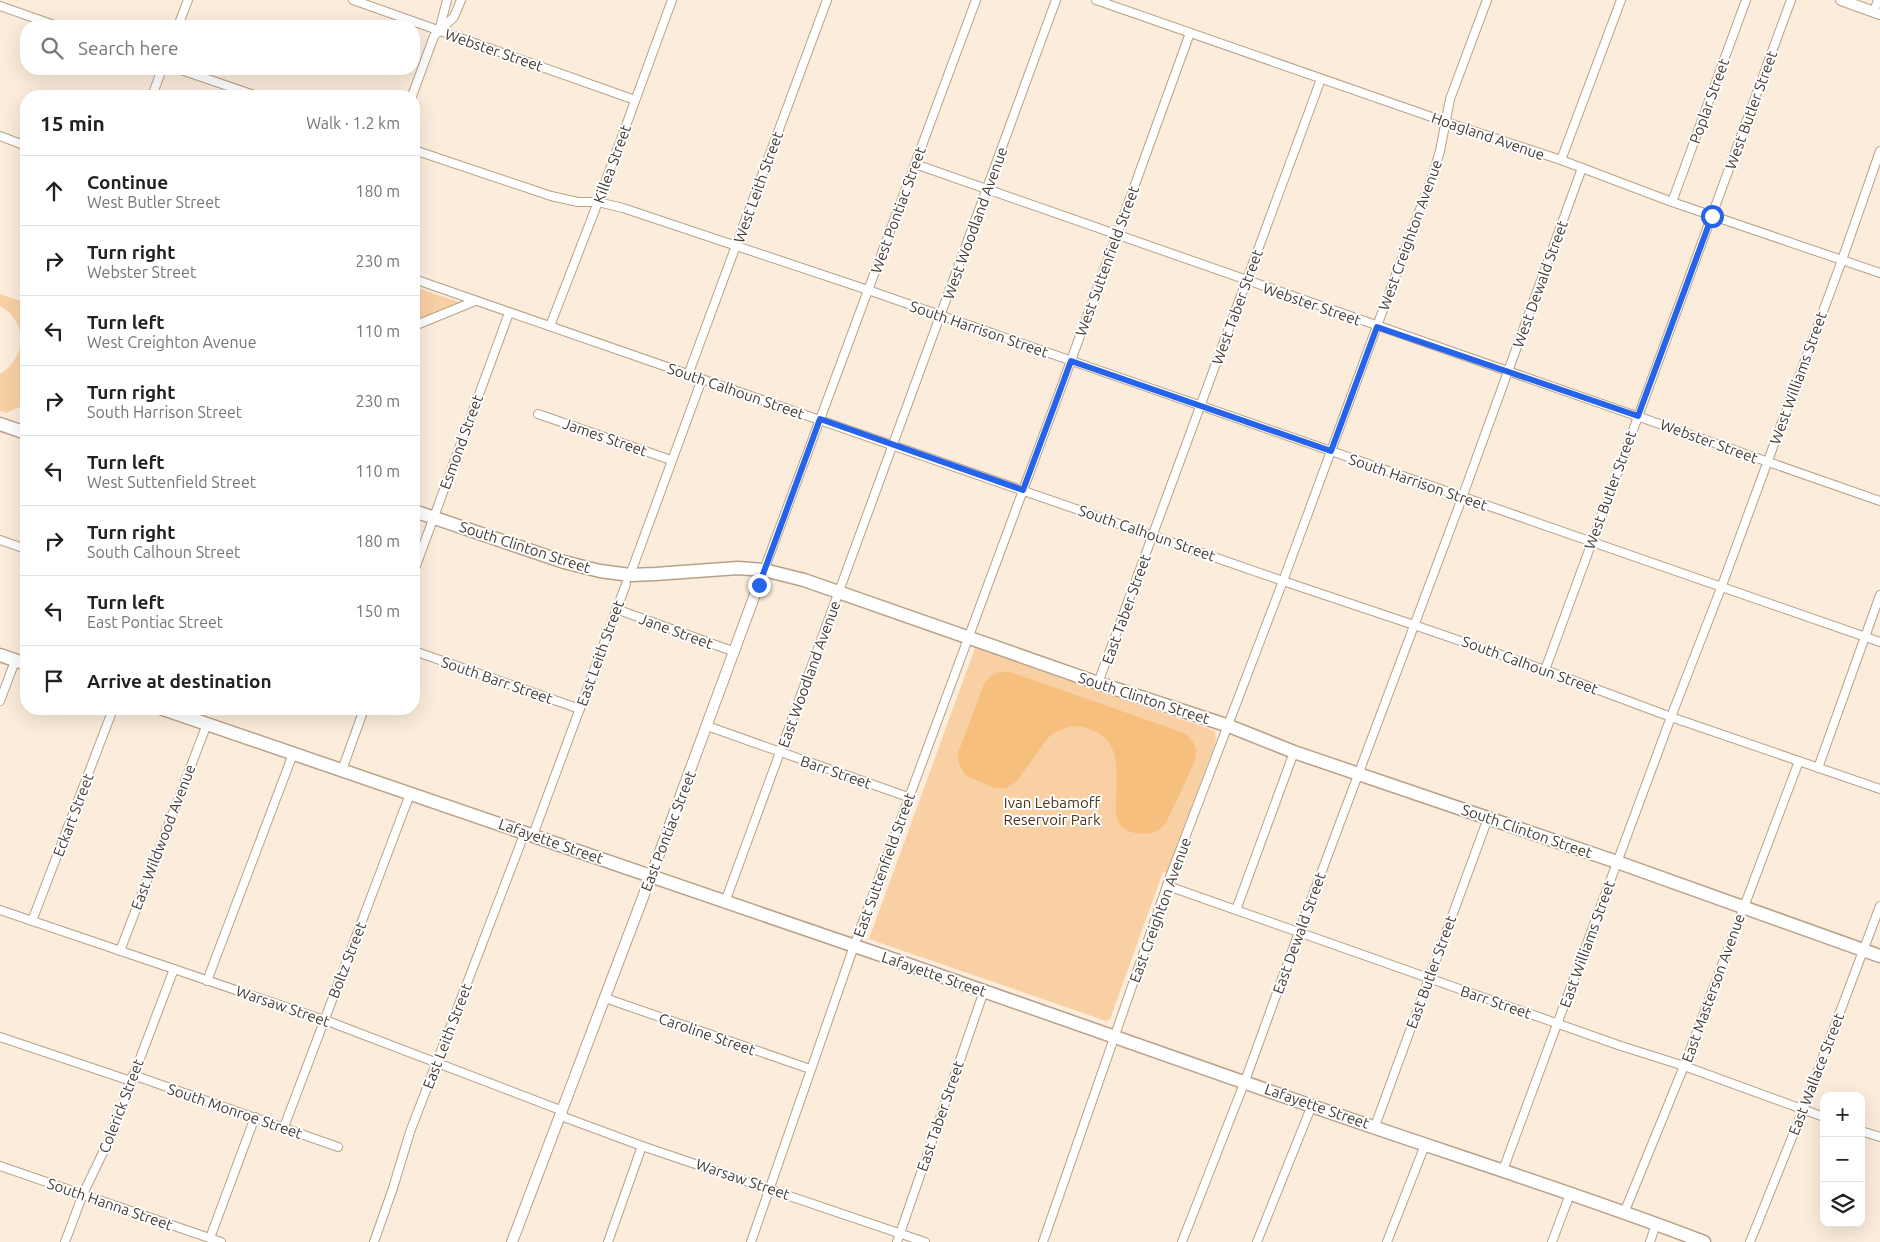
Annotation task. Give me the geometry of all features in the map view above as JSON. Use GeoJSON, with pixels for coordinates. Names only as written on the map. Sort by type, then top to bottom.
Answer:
{"type":"FeatureCollection","features":[{"type":"Feature","properties":{"kind":"highway"},"geometry":{"type":"LineString","coordinates":[[0,424],[20,431]]}},
{"type":"Feature","properties":{"kind":"highway","name":"South Clinton Street"},"geometry":{"type":"LineString","coordinates":[[420,513],[582,567],[628,579],[730,568],[764,570],[804,580],[1098,683],[1229,726],[1294,752],[1617,862],[1864,948],[1880,956]]}},
{"type":"Feature","properties":{"kind":"highway"},"geometry":{"type":"LineString","coordinates":[[0,655],[20,662]]}},
{"type":"Feature","properties":{"kind":"highway","name":"Lafayette Street"},"geometry":{"type":"LineString","coordinates":[[191,715],[207,724],[293,754],[1116,1035],[1704,1242]]}},
{"type":"Feature","properties":{"kind":"main road"},"geometry":{"type":"LineString","coordinates":[[1841,0],[1877,13]]}},
{"type":"Feature","properties":{"kind":"main road","name":"East Pontiac Street"},"geometry":{"type":"LineString","coordinates":[[512,1242],[735,652],[764,570]]}},
{"type":"Feature","properties":{"kind":"street"},"geometry":{"type":"LineString","coordinates":[[180,20],[188,0]]}},
{"type":"Feature","properties":{"kind":"street","name":"Webster Street"},"geometry":{"type":"LineString","coordinates":[[354,0],[409,20]]}},
{"type":"Feature","properties":{"kind":"street"},"geometry":{"type":"LineString","coordinates":[[439,31],[447,0]]}},
{"type":"Feature","properties":{"kind":"street"},"geometry":{"type":"LineString","coordinates":[[420,74],[434,36],[454,17],[461,0]]}},
{"type":"Feature","properties":{"kind":"street","name":"Killea Street"},"geometry":{"type":"LineString","coordinates":[[550,326],[672,0]]}},
{"type":"Feature","properties":{"kind":"street","name":"West Leith Street"},"geometry":{"type":"LineString","coordinates":[[688,375],[827,0]]}},
{"type":"Feature","properties":{"kind":"street","name":"West Pontiac Street"},"geometry":{"type":"LineString","coordinates":[[820,419],[976,0]]}},
{"type":"Feature","properties":{"kind":"street","name":"West Woodland Avenue"},"geometry":{"type":"LineString","coordinates":[[893,445],[1056,0]]}},
{"type":"Feature","properties":{"kind":"street","name":"Hoagland Avenue"},"geometry":{"type":"LineString","coordinates":[[1096,0],[1561,160],[1672,202],[1880,273]]}},
{"type":"Feature","properties":{"kind":"street","name":"West Creighton Avenue"},"geometry":{"type":"LineString","coordinates":[[1283,581],[1432,177],[1450,99],[1487,0]]}},
{"type":"Feature","properties":{"kind":"street"},"geometry":{"type":"LineString","coordinates":[[1561,160],[1621,0]]}},
{"type":"Feature","properties":{"kind":"street","name":"Poplar Street"},"geometry":{"type":"LineString","coordinates":[[1672,202],[1746,0]]}},
{"type":"Feature","properties":{"kind":"street","name":"West Butler Street"},"geometry":{"type":"LineString","coordinates":[[1545,670],[1792,0]]}},
{"type":"Feature","properties":{"kind":"street"},"geometry":{"type":"LineString","coordinates":[[1877,13],[1878,0]]}},
{"type":"Feature","properties":{"kind":"street"},"geometry":{"type":"LineString","coordinates":[[0,6],[40,20]]}},
{"type":"Feature","properties":{"kind":"street","name":"Webster Street"},"geometry":{"type":"LineString","coordinates":[[420,24],[635,100]]}},
{"type":"Feature","properties":{"kind":"street","name":"West Suttenfield Street"},"geometry":{"type":"LineString","coordinates":[[1023,490],[1190,33]]}},
{"type":"Feature","properties":{"kind":"street"},"geometry":{"type":"LineString","coordinates":[[154,90],[160,75]]}},
{"type":"Feature","properties":{"kind":"street"},"geometry":{"type":"LineString","coordinates":[[196,75],[239,90]]}},
{"type":"Feature","properties":{"kind":"street"},"geometry":{"type":"LineString","coordinates":[[414,90],[420,75]]}},
{"type":"Feature","properties":{"kind":"street","name":"West Taber Street"},"geometry":{"type":"LineString","coordinates":[[1153,535],[1321,79]]}},
{"type":"Feature","properties":{"kind":"street"},"geometry":{"type":"LineString","coordinates":[[0,136],[20,144]]}},
{"type":"Feature","properties":{"kind":"street","name":"West Williams Street"},"geometry":{"type":"LineString","coordinates":[[1671,717],[1721,588],[1842,260],[1880,151]]}},
{"type":"Feature","properties":{"kind":"street","name":"South Harrison Street"},"geometry":{"type":"LineString","coordinates":[[420,152],[551,196],[578,202],[598,202],[623,208],[868,290],[1880,642]]}},
{"type":"Feature","properties":{"kind":"street","name":"Webster Street"},"geometry":{"type":"LineString","coordinates":[[915,164],[1377,327],[1880,501]]}},
{"type":"Feature","properties":{"kind":"street","name":"West Dewald Street"},"geometry":{"type":"LineString","coordinates":[[1414,624],[1582,168]]}},
{"type":"Feature","properties":{"kind":"street","name":"South Calhoun Street"},"geometry":{"type":"LineString","coordinates":[[420,282],[820,419],[1283,581],[1414,624],[1671,717],[1880,789]]}},
{"type":"Feature","properties":{"kind":"street"},"geometry":{"type":"LineString","coordinates":[[420,324],[475,301]]}},
{"type":"Feature","properties":{"kind":"street","name":"Esmond Street"},"geometry":{"type":"LineString","coordinates":[[420,554],[510,313]]}},
{"type":"Feature","properties":{"kind":"street","name":"East Leith Street"},"geometry":{"type":"LineString","coordinates":[[374,1242],[410,1132],[580,709],[702,379]]}},
{"type":"Feature","properties":{"kind":"street","name":"James Street"},"geometry":{"type":"LineString","coordinates":[[538,414],[672,460]]}},
{"type":"Feature","properties":{"kind":"street","name":"East Pontiac Street"},"geometry":{"type":"LineString","coordinates":[[764,570],[820,419]]}},
{"type":"Feature","properties":{"kind":"street","name":"East Woodland Avenue"},"geometry":{"type":"LineString","coordinates":[[725,902],[893,445]]}},
{"type":"Feature","properties":{"kind":"street","name":"East Suttenfield Street"},"geometry":{"type":"LineString","coordinates":[[751,1242],[854,946],[1023,490]]}},
{"type":"Feature","properties":{"kind":"street","name":"East Taber Street"},"geometry":{"type":"LineString","coordinates":[[1098,683],[1153,535]]}},
{"type":"Feature","properties":{"kind":"street"},"geometry":{"type":"LineString","coordinates":[[0,540],[20,547]]}},
{"type":"Feature","properties":{"kind":"street","name":"East Creighton Avenue"},"geometry":{"type":"LineString","coordinates":[[1043,1242],[1168,886],[1283,581]]}},
{"type":"Feature","properties":{"kind":"street"},"geometry":{"type":"LineString","coordinates":[[1818,768],[1880,595]]}},
{"type":"Feature","properties":{"kind":"street","name":"Jane Street"},"geometry":{"type":"LineString","coordinates":[[616,609],[735,652]]}},
{"type":"Feature","properties":{"kind":"street","name":"East Dewald Street"},"geometry":{"type":"LineString","coordinates":[[1182,1242],[1245,1081],[1298,932],[1414,624]]}},
{"type":"Feature","properties":{"kind":"street","name":"South Barr Street"},"geometry":{"type":"LineString","coordinates":[[420,653],[580,709]]}},
{"type":"Feature","properties":{"kind":"street"},"geometry":{"type":"LineString","coordinates":[[0,701],[20,664]]}},
{"type":"Feature","properties":{"kind":"street","name":"Eckart Street"},"geometry":{"type":"LineString","coordinates":[[32,921],[111,715]]}},
{"type":"Feature","properties":{"kind":"street"},"geometry":{"type":"LineString","coordinates":[[342,770],[362,715]]}},
{"type":"Feature","properties":{"kind":"street","name":"East Williams Street"},"geometry":{"type":"LineString","coordinates":[[1503,1170],[1671,717]]}},
{"type":"Feature","properties":{"kind":"street","name":"East Wildwood Avenue"},"geometry":{"type":"LineString","coordinates":[[120,951],[207,724]]}},
{"type":"Feature","properties":{"kind":"street","name":"Barr Street"},"geometry":{"type":"LineString","coordinates":[[707,726],[908,797]]}},
{"type":"Feature","properties":{"kind":"street"},"geometry":{"type":"LineString","coordinates":[[1236,910],[1294,752]]}},
{"type":"Feature","properties":{"kind":"street"},"geometry":{"type":"LineString","coordinates":[[207,981],[293,754]]}},
{"type":"Feature","properties":{"kind":"street","name":"East Masterson Avenue"},"geometry":{"type":"LineString","coordinates":[[1624,1213],[1684,1066],[1799,761]]}},
{"type":"Feature","properties":{"kind":"street","name":"Boltz Street"},"geometry":{"type":"LineString","coordinates":[[284,1127],[410,794]]}},
{"type":"Feature","properties":{"kind":"street","name":"East Butler Street"},"geometry":{"type":"LineString","coordinates":[[1375,1126],[1488,818]]}},
{"type":"Feature","properties":{"kind":"street","name":"Barr Street"},"geometry":{"type":"LineString","coordinates":[[1168,886],[1558,1024],[1684,1066],[1820,1116]]}},
{"type":"Feature","properties":{"kind":"street","name":"East Wallace Street"},"geometry":{"type":"LineString","coordinates":[[1750,1242],[1803,1110],[1880,906]]}},
{"type":"Feature","properties":{"kind":"street","name":"Warsaw Street"},"geometry":{"type":"LineString","coordinates":[[0,910],[324,1020],[437,1063],[642,1146],[925,1242]]}},
{"type":"Feature","properties":{"kind":"street","name":"Colerick Street"},"geometry":{"type":"LineString","coordinates":[[65,1242],[83,1194],[109,1140],[174,968]]}},
{"type":"Feature","properties":{"kind":"street","name":"East Taber Street"},"geometry":{"type":"LineString","coordinates":[[896,1242],[984,991]]}},
{"type":"Feature","properties":{"kind":"street","name":"Caroline Street"},"geometry":{"type":"LineString","coordinates":[[605,998],[810,1069]]}},
{"type":"Feature","properties":{"kind":"street","name":"South Monroe Street"},"geometry":{"type":"LineString","coordinates":[[0,1037],[255,1117],[338,1146]]}},
{"type":"Feature","properties":{"kind":"street"},"geometry":{"type":"LineString","coordinates":[[1257,1242],[1312,1105]]}},
{"type":"Feature","properties":{"kind":"street"},"geometry":{"type":"LineString","coordinates":[[210,1238],[255,1117]]}},
{"type":"Feature","properties":{"kind":"street"},"geometry":{"type":"LineString","coordinates":[[1865,1132],[1880,1137]]}},
{"type":"Feature","properties":{"kind":"street"},"geometry":{"type":"LineString","coordinates":[[1388,1242],[1425,1145]]}},
{"type":"Feature","properties":{"kind":"street"},"geometry":{"type":"LineString","coordinates":[[608,1242],[642,1146]]}},
{"type":"Feature","properties":{"kind":"street","name":"South Hanna Street"},"geometry":{"type":"LineString","coordinates":[[0,1166],[221,1242]]}},
{"type":"Feature","properties":{"kind":"street"},"geometry":{"type":"LineString","coordinates":[[1552,1242],[1570,1194]]}},
{"type":"Feature","properties":{"kind":"street"},"geometry":{"type":"LineString","coordinates":[[1650,1242],[1656,1224]]}},
{"type":"Feature","properties":{"kind":"green space"},"geometry":{"type":"Polygon","coordinates":[[[420,289],[459,302],[460,306],[420,322],[420,289]]]}},
{"type":"Feature","properties":{"kind":"green space"},"geometry":{"type":"Polygon","coordinates":[[[0,294],[20,301],[20,335],[16,321],[0,306],[0,294]]]}},
{"type":"Feature","properties":{"kind":"green space"},"geometry":{"type":"Polygon","coordinates":[[[20,344],[20,407],[6,413],[0,411],[0,374],[9,367],[20,344]]]}},
{"type":"Feature","properties":{"kind":"green space","name":"Ivan Lebamoff Reservoir Park"},"geometry":{"type":"Polygon","coordinates":[[[975,648],[1215,731],[1216,741],[1167,873],[1163,872],[1110,1019],[1106,1021],[869,939],[975,648]]]}},
{"type":"Feature","properties":{"kind":"shaded area"},"geometry":{"type":"Polygon","coordinates":[[[1000,672],[1010,672],[1184,733],[1193,742],[1196,757],[1166,823],[1153,833],[1147,834],[1131,832],[1122,827],[1116,813],[1116,767],[1112,748],[1106,739],[1086,728],[1076,726],[1066,728],[1048,738],[1016,782],[1007,788],[994,788],[965,775],[959,765],[958,753],[984,684],[991,676],[1000,672]]]}},
{"type":"Feature","properties":{"kind":"route"},"geometry":{"type":"LineString","coordinates":[[759,585],[820,419],[1023,490],[1071,361],[1331,451],[1377,327],[1638,416],[1712,216]]}}]}
